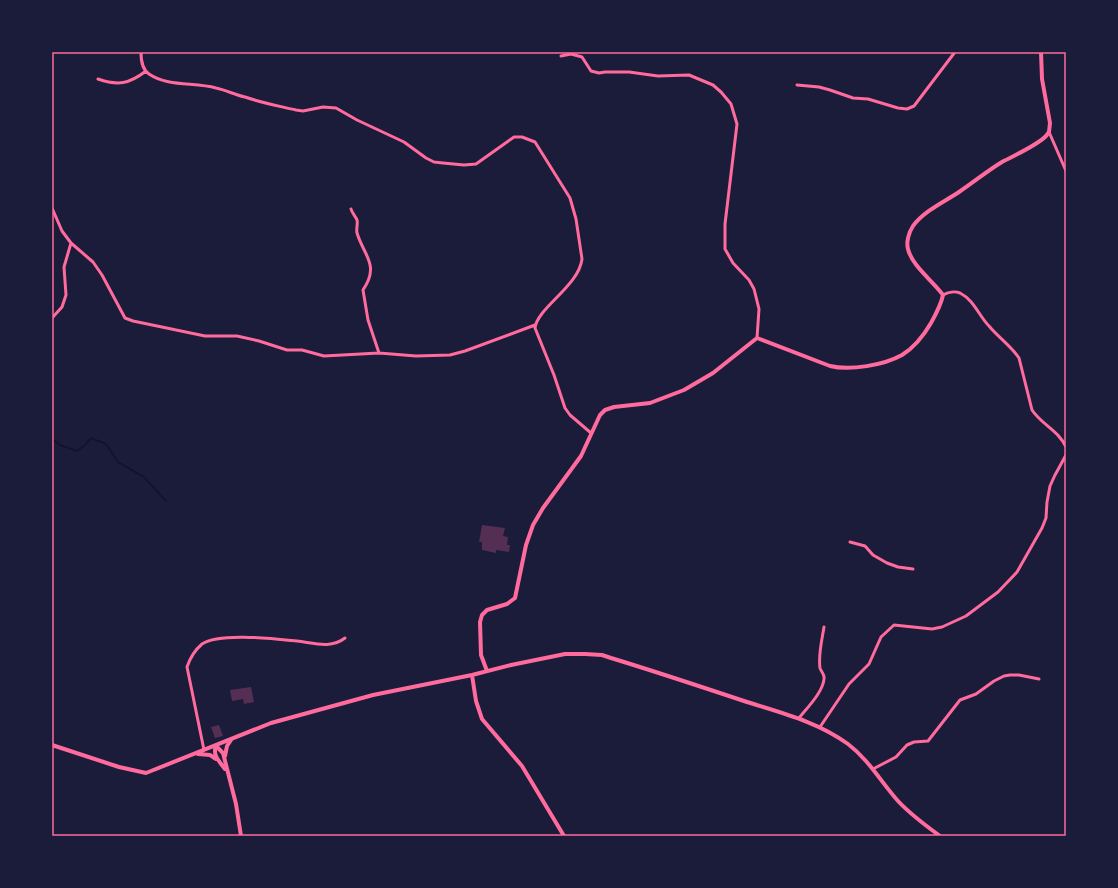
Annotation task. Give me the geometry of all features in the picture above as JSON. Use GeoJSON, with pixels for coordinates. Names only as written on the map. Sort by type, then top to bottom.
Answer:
{"type":"FeatureCollection","features":[{"type":"Feature","properties":{"kind":"street"},"geometry":{"type":"LineString","coordinates":[[52,208],[62,231],[71,243],[93,262],[102,275],[125,318],[205,336],[237,336],[287,350],[302,350],[324,356],[379,353],[416,356],[450,355],[465,351],[535,325],[543,313],[575,276],[581,265],[582,259],[576,219],[570,198],[536,142],[522,137],[514,137],[480,161],[470,165],[434,162],[404,142],[357,120],[336,108],[323,107],[309,110],[296,110],[246,98],[214,87],[186,84],[161,79],[150,75],[146,71],[141,60],[141,52]]}},
{"type":"Feature","properties":{"kind":"street"},"geometry":{"type":"LineString","coordinates":[[797,85],[819,87],[852,98],[868,99],[898,108],[907,109],[914,106],[955,52]]}},
{"type":"Feature","properties":{"kind":"street"},"geometry":{"type":"LineString","coordinates":[[1041,52],[1041,71],[1050,123],[1049,132],[1066,171]]}},
{"type":"Feature","properties":{"kind":"street"},"geometry":{"type":"LineString","coordinates":[[487,671],[481,655],[480,622],[482,615],[487,610],[508,604],[515,598],[526,545],[533,525],[543,508],[581,456],[600,416],[605,410],[614,407],[650,403],[684,390],[714,373],[757,338],[759,314],[752,285],[733,263],[725,249],[725,224],[737,124],[731,104],[713,85],[689,75],[658,76],[630,72],[599,73],[591,71],[582,57],[571,54],[561,56]]}},
{"type":"Feature","properties":{"kind":"street"},"geometry":{"type":"LineString","coordinates":[[98,79],[111,83],[123,82],[135,79],[146,71]]}},
{"type":"Feature","properties":{"kind":"street"},"geometry":{"type":"LineString","coordinates":[[757,338],[830,366],[847,368],[872,365],[896,358],[913,347],[923,336],[935,317],[943,295],[909,253],[908,239],[913,226],[926,214],[958,193],[981,175],[1044,138],[1049,132]]}},
{"type":"Feature","properties":{"kind":"street"},"geometry":{"type":"LineString","coordinates":[[351,209],[357,220],[357,232],[367,255],[371,269],[370,280],[363,290],[368,320],[379,353]]}},
{"type":"Feature","properties":{"kind":"street"},"geometry":{"type":"LineString","coordinates":[[52,318],[62,307],[66,295],[64,268],[71,243]]}},
{"type":"Feature","properties":{"kind":"street"},"geometry":{"type":"LineString","coordinates":[[943,295],[956,292],[964,296],[974,305],[989,327],[1015,352],[1019,358],[1032,410],[1037,418],[1063,440],[1066,447]]}},
{"type":"Feature","properties":{"kind":"street"},"geometry":{"type":"LineString","coordinates":[[535,325],[536,332],[554,375],[565,408],[570,415],[591,433]]}},
{"type":"Feature","properties":{"kind":"street"},"geometry":{"type":"LineString","coordinates":[[820,727],[849,684],[869,664],[881,637],[891,627],[894,625],[932,628],[942,627],[957,621],[998,592],[1016,572],[1045,523],[1050,486],[1066,455]]}},
{"type":"Feature","properties":{"kind":"street"},"geometry":{"type":"LineString","coordinates":[[850,542],[865,546],[873,555],[887,563],[898,567],[913,569]]}},
{"type":"Feature","properties":{"kind":"street"},"geometry":{"type":"LineString","coordinates":[[799,718],[815,700],[824,681],[824,676],[820,668],[820,654],[824,627]]}},
{"type":"Feature","properties":{"kind":"street"},"geometry":{"type":"LineString","coordinates":[[204,750],[187,667],[189,659],[203,643],[216,639],[227,638],[275,640],[330,645],[345,638]]}},
{"type":"Feature","properties":{"kind":"street"},"geometry":{"type":"LineString","coordinates":[[52,745],[126,769],[146,773],[271,724],[345,702],[565,654],[602,655],[799,718],[820,727],[862,756],[893,795],[911,814],[940,836]]}},
{"type":"Feature","properties":{"kind":"street"},"geometry":{"type":"LineString","coordinates":[[472,675],[476,701],[482,719],[522,766],[564,836]]}},
{"type":"Feature","properties":{"kind":"street"},"geometry":{"type":"LineString","coordinates":[[873,769],[896,757],[907,745],[914,742],[928,741],[960,700],[976,694],[994,681],[1010,675],[1039,679]]}},
{"type":"Feature","properties":{"kind":"street"},"geometry":{"type":"LineString","coordinates":[[225,760],[227,746],[234,738]]}},
{"type":"Feature","properties":{"kind":"street"},"geometry":{"type":"LineString","coordinates":[[216,746],[223,753],[225,760],[227,773],[236,804],[241,836]]}},
{"type":"Feature","properties":{"kind":"street"},"geometry":{"type":"LineString","coordinates":[[216,746],[214,749],[215,754],[227,773]]}},
{"type":"Feature","properties":{"kind":"street"},"geometry":{"type":"LineString","coordinates":[[195,754],[210,755],[220,762]]}},
{"type":"Feature","properties":{"kind":"building"},"geometry":{"type":"Polygon","coordinates":[[[482,525],[505,528],[503,536],[508,537],[507,545],[510,545],[509,552],[496,550],[496,553],[482,550],[482,542],[479,542],[482,525]]]}},
{"type":"Feature","properties":{"kind":"building"},"geometry":{"type":"Polygon","coordinates":[[[251,687],[254,702],[244,704],[243,699],[232,701],[230,690],[251,687]]]}},
{"type":"Feature","properties":{"kind":"building"},"geometry":{"type":"Polygon","coordinates":[[[219,725],[223,736],[215,738],[211,727],[219,725]]]}},
{"type":"Feature","properties":{"kind":"waterway"},"geometry":{"type":"LineString","coordinates":[[52,439],[60,445],[77,451],[91,438],[106,444],[118,462],[144,477],[166,501]]}}]}
